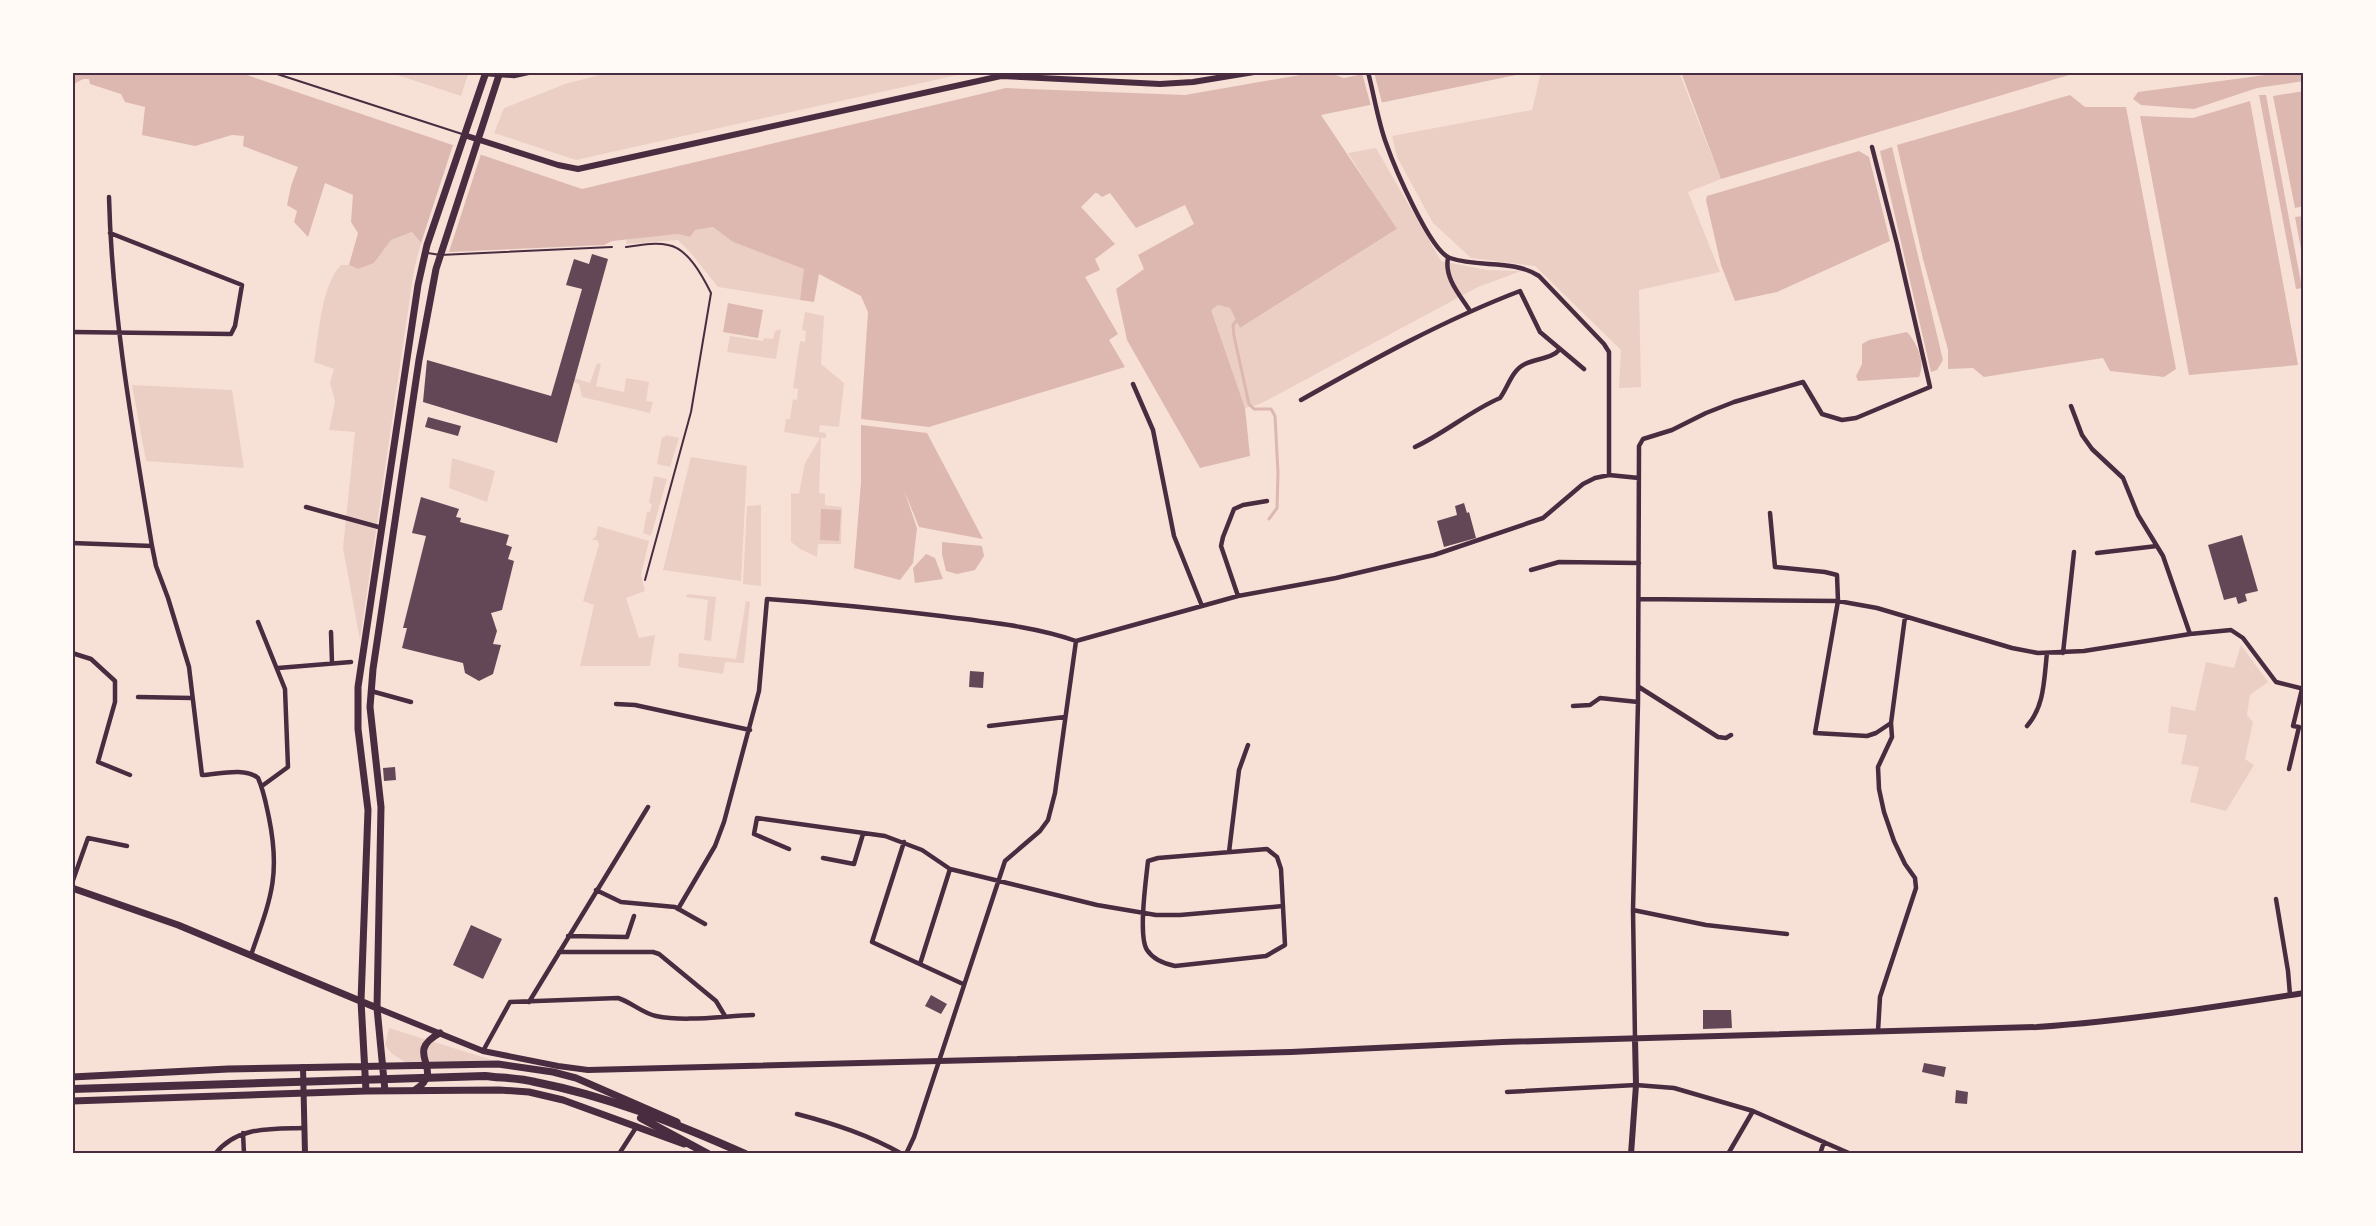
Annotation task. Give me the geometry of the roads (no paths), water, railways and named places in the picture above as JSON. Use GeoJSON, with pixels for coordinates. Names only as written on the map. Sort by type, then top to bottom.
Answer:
{"type":"FeatureCollection","features":[{"type":"Feature","properties":{"kind":"main road"},"geometry":{"type":"LineString","coordinates":[[366,1091],[361,1001],[368,798],[357,710],[358,687],[415,301],[426,248],[486,73]]}},
{"type":"Feature","properties":{"kind":"main road"},"geometry":{"type":"LineString","coordinates":[[385,1091],[377,1008],[381,807],[371,691],[421,349],[435,269],[499,74]]}},
{"type":"Feature","properties":{"kind":"main road"},"geometry":{"type":"LineString","coordinates":[[72,888],[178,925],[377,1008]]}},
{"type":"Feature","properties":{"kind":"main road"},"geometry":{"type":"LineString","coordinates":[[414,1091],[426,1082],[428,1077],[423,1056],[424,1046],[440,1033]]}},
{"type":"Feature","properties":{"kind":"main road"},"geometry":{"type":"LineString","coordinates":[[72,1077],[228,1069],[498,1064],[553,1072],[608,1091],[745,1154]]}},
{"type":"Feature","properties":{"kind":"main road"},"geometry":{"type":"LineString","coordinates":[[72,1089],[485,1076],[533,1081],[570,1090],[698,1133]]}},
{"type":"Feature","properties":{"kind":"main road"},"geometry":{"type":"LineString","coordinates":[[72,1101],[303,1095],[366,1091],[499,1090],[529,1092],[587,1107],[708,1154]]}},
{"type":"Feature","properties":{"kind":"main road"},"geometry":{"type":"LineString","coordinates":[[616,1105],[692,1147]]}},
{"type":"Feature","properties":{"kind":"street"},"geometry":{"type":"LineString","coordinates":[[486,73],[514,76],[532,72]]}},
{"type":"Feature","properties":{"kind":"street"},"geometry":{"type":"LineString","coordinates":[[464,135],[569,168],[585,169],[1001,75],[1160,84],[1193,82],[1254,72]]}},
{"type":"Feature","properties":{"kind":"street"},"geometry":{"type":"LineString","coordinates":[[1368,72],[1385,142],[1406,190],[1437,248],[1448,258],[1485,265],[1520,267],[1531,271],[1539,276],[1609,352],[1609,475]]}},
{"type":"Feature","properties":{"kind":"street"},"geometry":{"type":"LineString","coordinates":[[1631,1154],[1636,1085],[1633,910],[1639,687],[1639,446],[1643,439],[1672,430],[1706,413],[1803,381],[1822,414],[1842,420],[1856,418],[1930,387],[1872,147]]}},
{"type":"Feature","properties":{"kind":"street"},"geometry":{"type":"LineString","coordinates":[[109,197],[110,233],[120,333],[152,546],[156,566],[189,667],[202,775],[252,773],[258,778],[262,786],[274,843],[275,877],[270,900],[251,955]]}},
{"type":"Feature","properties":{"kind":"street"},"geometry":{"type":"LineString","coordinates":[[72,332],[231,334],[235,326],[242,285],[110,233]]}},
{"type":"Feature","properties":{"kind":"street"},"geometry":{"type":"LineString","coordinates":[[1448,258],[1446,268],[1449,276],[1470,311]]}},
{"type":"Feature","properties":{"kind":"street"},"geometry":{"type":"LineString","coordinates":[[1301,400],[1470,311],[1520,291],[1540,332],[1584,369]]}},
{"type":"Feature","properties":{"kind":"street"},"geometry":{"type":"LineString","coordinates":[[1415,447],[1456,425],[1485,404],[1500,398],[1512,375],[1524,364],[1555,355],[1560,349]]}},
{"type":"Feature","properties":{"kind":"street"},"geometry":{"type":"LineString","coordinates":[[1133,384],[1153,430],[1174,536],[1202,606]]}},
{"type":"Feature","properties":{"kind":"street"},"geometry":{"type":"LineString","coordinates":[[2071,406],[2082,435],[2092,449],[2123,478],[2138,515],[2163,556],[2190,634]]}},
{"type":"Feature","properties":{"kind":"street"},"geometry":{"type":"LineString","coordinates":[[678,909],[714,846],[724,822],[759,691],[767,599],[825,603],[985,622],[1052,632],[1076,641],[1238,596],[1336,578],[1462,546],[1543,518],[1583,484],[1595,478],[1609,475],[1639,478]]}},
{"type":"Feature","properties":{"kind":"street"},"geometry":{"type":"LineString","coordinates":[[1238,596],[1221,546],[1223,537],[1234,509],[1267,501]]}},
{"type":"Feature","properties":{"kind":"street"},"geometry":{"type":"LineString","coordinates":[[306,507],[382,528]]}},
{"type":"Feature","properties":{"kind":"street"},"geometry":{"type":"LineString","coordinates":[[1770,513],[1775,567],[1837,575],[1838,601],[1815,733],[1867,736],[1891,723]]}},
{"type":"Feature","properties":{"kind":"street"},"geometry":{"type":"LineString","coordinates":[[72,543],[152,546]]}},
{"type":"Feature","properties":{"kind":"street"},"geometry":{"type":"LineString","coordinates":[[2097,553],[2157,546]]}},
{"type":"Feature","properties":{"kind":"street"},"geometry":{"type":"LineString","coordinates":[[2063,653],[2074,552]]}},
{"type":"Feature","properties":{"kind":"street"},"geometry":{"type":"LineString","coordinates":[[1531,570],[1559,562],[1639,563]]}},
{"type":"Feature","properties":{"kind":"street"},"geometry":{"type":"LineString","coordinates":[[1639,599],[1838,601],[1877,608],[2012,648],[2047,653],[2063,653],[2232,630],[2243,639],[2277,682],[2303,689],[2302,700],[2293,726],[2299,728],[2289,769]]}},
{"type":"Feature","properties":{"kind":"street"},"geometry":{"type":"LineString","coordinates":[[1878,1031],[1880,997],[1916,888],[1915,878],[1894,841],[1884,812],[1879,789],[1878,767],[1892,737],[1891,723],[1905,617]]}},
{"type":"Feature","properties":{"kind":"street"},"geometry":{"type":"LineString","coordinates":[[258,622],[285,689],[288,767],[262,786]]}},
{"type":"Feature","properties":{"kind":"street"},"geometry":{"type":"LineString","coordinates":[[331,632],[332,663]]}},
{"type":"Feature","properties":{"kind":"street"},"geometry":{"type":"LineString","coordinates":[[797,1114],[849,1128],[904,1154],[914,1137],[1005,861],[1040,831],[1048,820],[1055,793],[1076,641]]}},
{"type":"Feature","properties":{"kind":"street"},"geometry":{"type":"LineString","coordinates":[[72,653],[92,659],[115,681],[115,702],[98,762],[130,776]]}},
{"type":"Feature","properties":{"kind":"street"},"geometry":{"type":"LineString","coordinates":[[2027,726],[2035,717],[2040,706],[2047,653]]}},
{"type":"Feature","properties":{"kind":"street"},"geometry":{"type":"LineString","coordinates":[[278,668],[351,662]]}},
{"type":"Feature","properties":{"kind":"street"},"geometry":{"type":"LineString","coordinates":[[1639,687],[1718,737],[1726,738],[1731,735]]}},
{"type":"Feature","properties":{"kind":"street"},"geometry":{"type":"LineString","coordinates":[[371,691],[411,702]]}},
{"type":"Feature","properties":{"kind":"street"},"geometry":{"type":"LineString","coordinates":[[138,697],[192,698]]}},
{"type":"Feature","properties":{"kind":"street"},"geometry":{"type":"LineString","coordinates":[[1573,706],[1590,705],[1600,698],[1638,702]]}},
{"type":"Feature","properties":{"kind":"street"},"geometry":{"type":"LineString","coordinates":[[616,704],[635,705],[750,730]]}},
{"type":"Feature","properties":{"kind":"street"},"geometry":{"type":"LineString","coordinates":[[989,726],[1065,717]]}},
{"type":"Feature","properties":{"kind":"street"},"geometry":{"type":"LineString","coordinates":[[1229,852],[1239,770],[1248,745]]}},
{"type":"Feature","properties":{"kind":"street"},"geometry":{"type":"LineString","coordinates":[[529,1002],[648,807]]}},
{"type":"Feature","properties":{"kind":"street"},"geometry":{"type":"LineString","coordinates":[[789,849],[754,834],[757,818],[885,836],[922,850],[950,869],[1097,905],[1180,915],[1283,906]]}},
{"type":"Feature","properties":{"kind":"street"},"geometry":{"type":"LineString","coordinates":[[823,858],[854,864],[863,834]]}},
{"type":"Feature","properties":{"kind":"street"},"geometry":{"type":"LineString","coordinates":[[72,883],[88,838],[127,846]]}},
{"type":"Feature","properties":{"kind":"street"},"geometry":{"type":"LineString","coordinates":[[903,842],[872,942],[963,984]]}},
{"type":"Feature","properties":{"kind":"street"},"geometry":{"type":"LineString","coordinates":[[1267,849],[1277,857],[1281,869],[1283,906],[1285,945],[1266,957],[1175,966],[1166,964],[1148,950],[1144,940],[1148,861],[1158,858],[1267,849]]}},
{"type":"Feature","properties":{"kind":"street"},"geometry":{"type":"LineString","coordinates":[[920,964],[950,869]]}},
{"type":"Feature","properties":{"kind":"street"},"geometry":{"type":"LineString","coordinates":[[596,890],[621,902],[660,904],[678,909],[705,924]]}},
{"type":"Feature","properties":{"kind":"street"},"geometry":{"type":"LineString","coordinates":[[2276,899],[2290,995]]}},
{"type":"Feature","properties":{"kind":"street"},"geometry":{"type":"LineString","coordinates":[[1633,910],[1706,925],[1787,933]]}},
{"type":"Feature","properties":{"kind":"street"},"geometry":{"type":"LineString","coordinates":[[568,936],[627,937],[634,916]]}},
{"type":"Feature","properties":{"kind":"street"},"geometry":{"type":"LineString","coordinates":[[559,952],[653,952],[659,954],[716,1001],[725,1016]]}},
{"type":"Feature","properties":{"kind":"street"},"geometry":{"type":"LineString","coordinates":[[377,1008],[483,1051],[588,1070],[1292,1052],[1503,1042],[2081,1024],[2200,1010],[2304,993]]}},
{"type":"Feature","properties":{"kind":"street"},"geometry":{"type":"LineString","coordinates":[[483,1051],[510,1002],[618,998],[654,1016],[753,1015]]}},
{"type":"Feature","properties":{"kind":"street"},"geometry":{"type":"LineString","coordinates":[[303,1067],[305,1154]]}},
{"type":"Feature","properties":{"kind":"street"},"geometry":{"type":"LineString","coordinates":[[1507,1092],[1636,1085],[1691,1092],[1753,1111],[1851,1154]]}},
{"type":"Feature","properties":{"kind":"street"},"geometry":{"type":"LineString","coordinates":[[1728,1154],[1753,1111]]}},
{"type":"Feature","properties":{"kind":"street"},"geometry":{"type":"LineString","coordinates":[[619,1154],[637,1126]]}},
{"type":"Feature","properties":{"kind":"street"},"geometry":{"type":"LineString","coordinates":[[215,1154],[227,1141],[243,1133],[260,1129],[304,1128]]}},
{"type":"Feature","properties":{"kind":"street"},"geometry":{"type":"LineString","coordinates":[[243,1133],[244,1154]]}},
{"type":"Feature","properties":{"kind":"street"},"geometry":{"type":"LineString","coordinates":[[1820,1154],[1824,1142]]}},
{"type":"Feature","properties":{"kind":"lane"},"geometry":{"type":"LineString","coordinates":[[271,72],[464,135]]}},
{"type":"Feature","properties":{"kind":"lane"},"geometry":{"type":"LineString","coordinates":[[626,247],[671,245],[682,252],[693,264],[711,293],[691,412],[645,580]]}},
{"type":"Feature","properties":{"kind":"lane"},"geometry":{"type":"LineString","coordinates":[[426,248],[441,253],[612,247]]}},
{"type":"Feature","properties":{"kind":"waterway"},"geometry":{"type":"LineString","coordinates":[[1238,319],[1233,325],[1234,336],[1249,404],[1254,409],[1271,409],[1275,416],[1277,508],[1269,519]]}}]}
